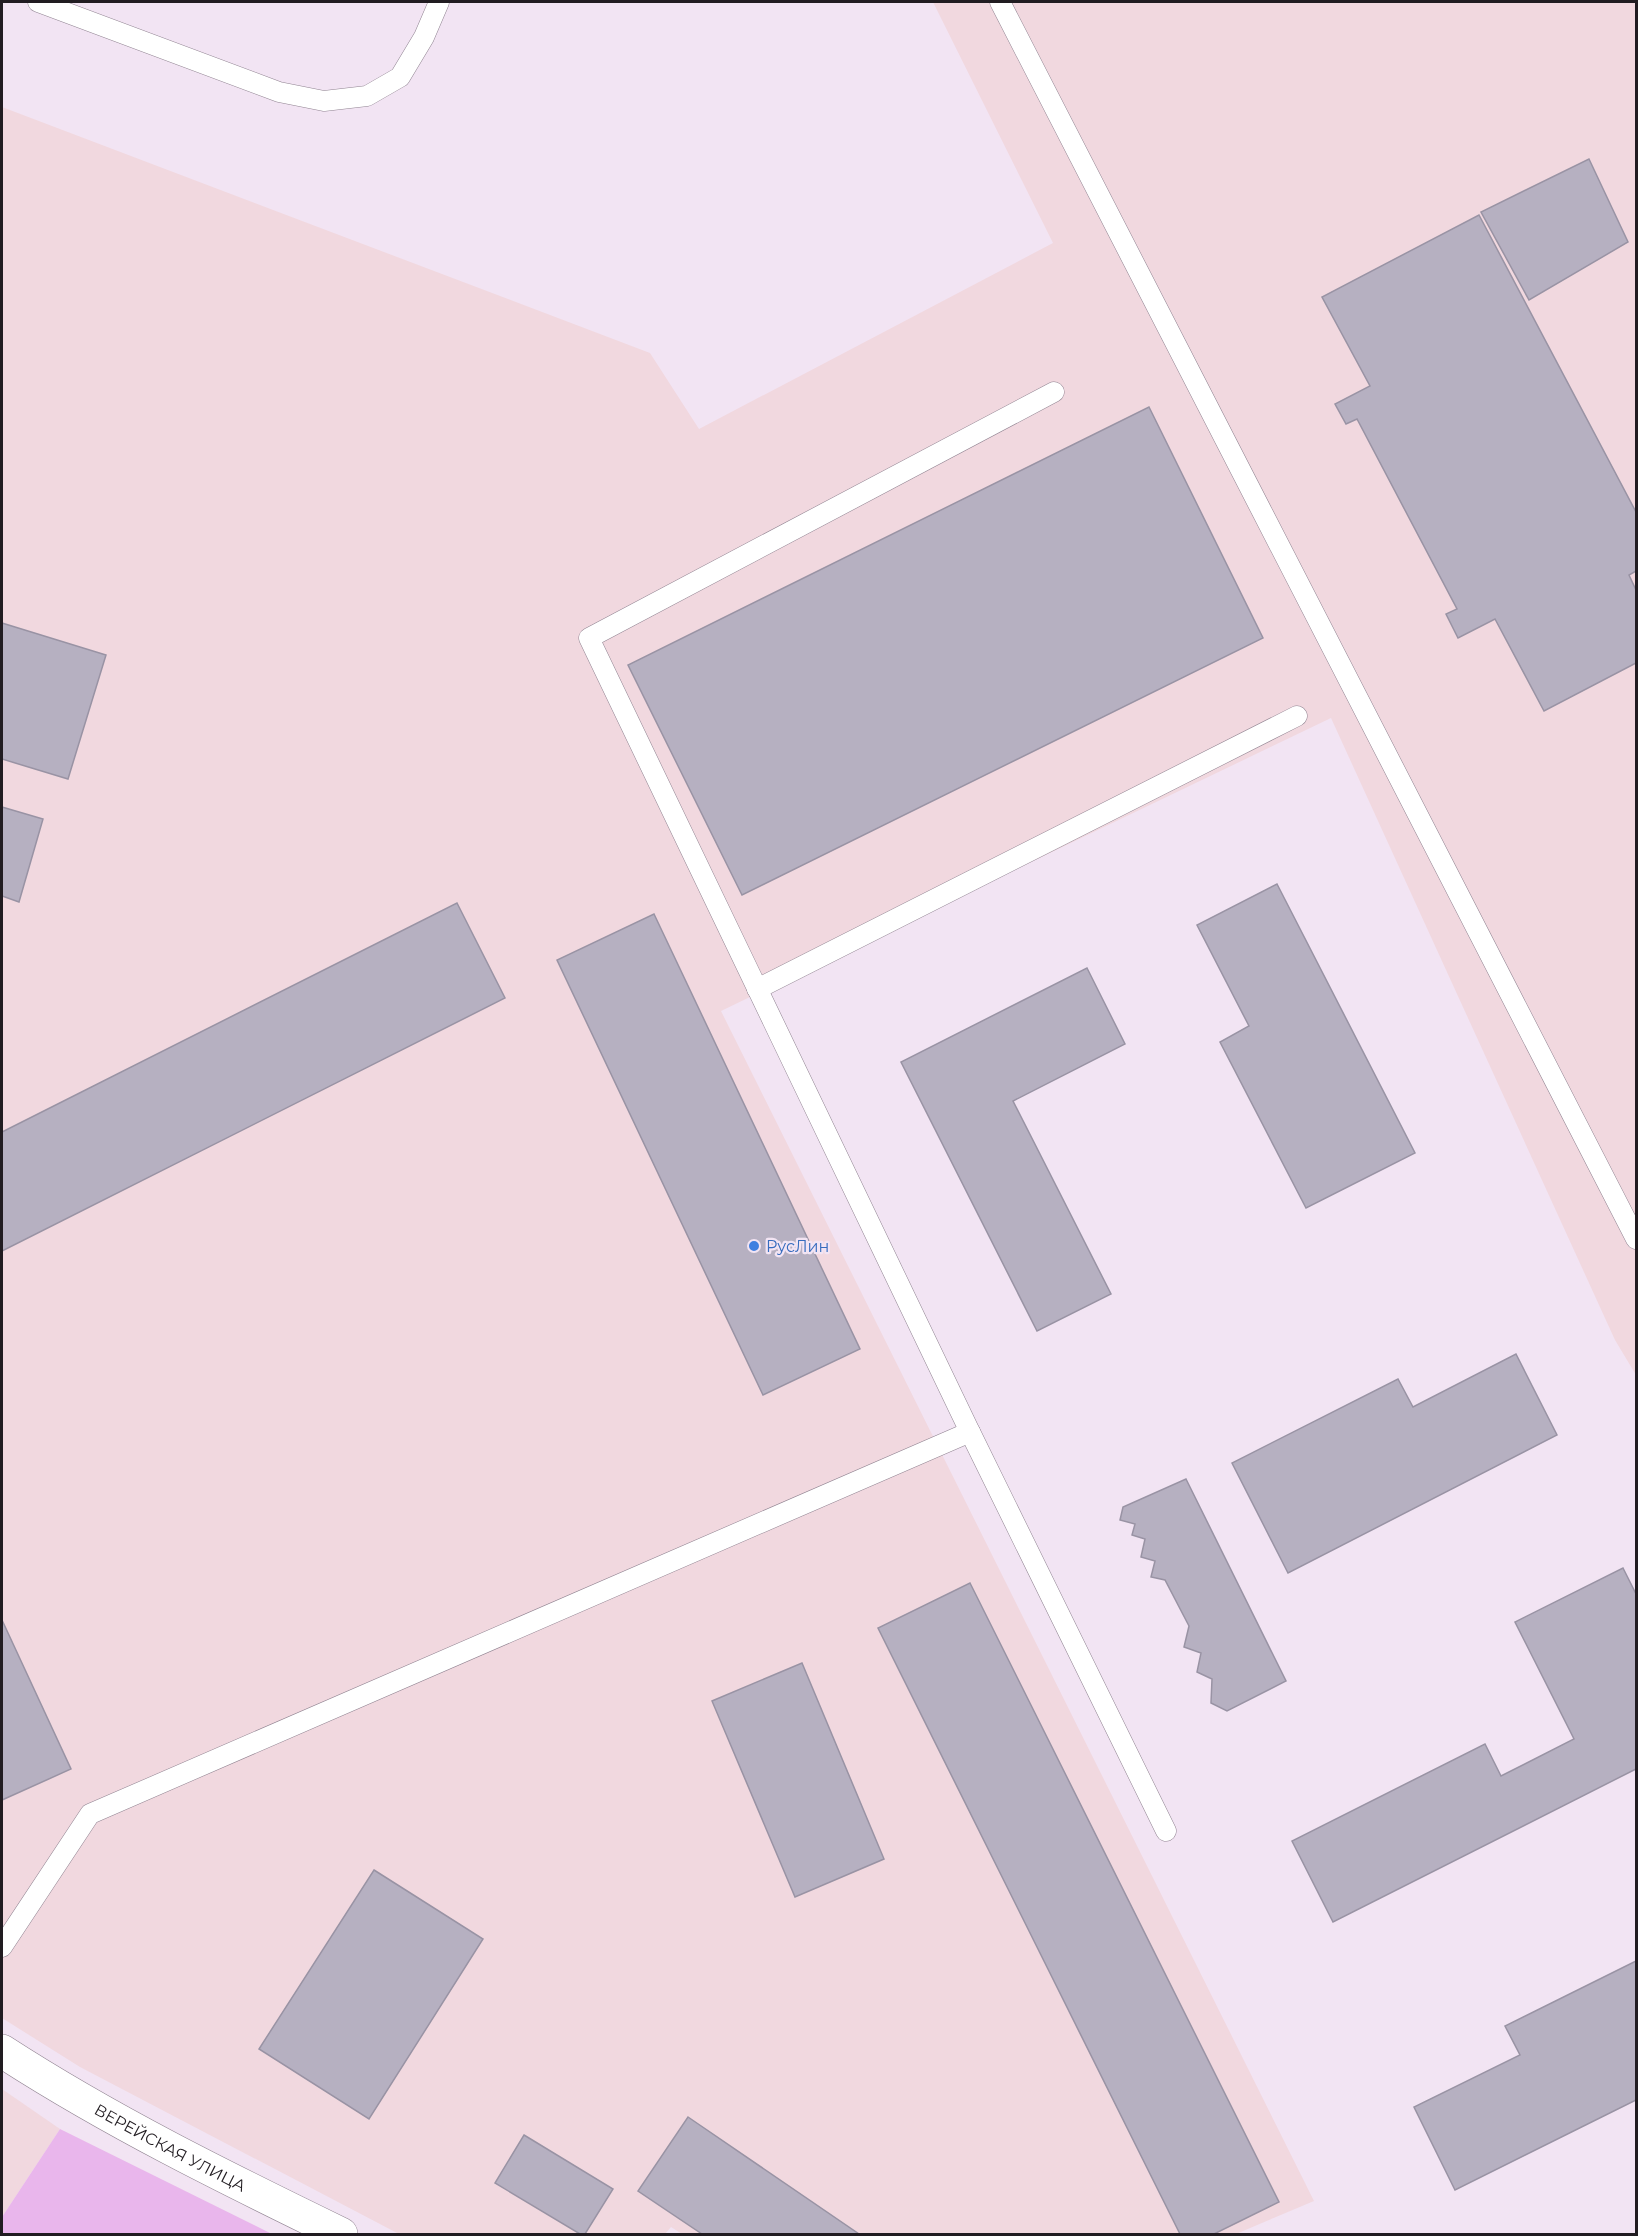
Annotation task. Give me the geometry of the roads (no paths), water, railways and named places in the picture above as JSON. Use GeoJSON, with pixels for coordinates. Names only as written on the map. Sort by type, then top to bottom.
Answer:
{"type":"FeatureCollection","features":[{"type":"Feature","properties":{"kind":"street","name":"ВЕРЕЙСКАЯ УЛИЦА"},"geometry":{"type":"LineString","coordinates":[[2,2051],[60,2088],[213,2172],[341,2235]]}},
{"type":"Feature","properties":{"kind":"lane"},"geometry":{"type":"LineString","coordinates":[[38,2],[279,92],[324,101],[367,96],[400,77],[424,37],[439,2]]}},
{"type":"Feature","properties":{"kind":"lane"},"geometry":{"type":"LineString","coordinates":[[1000,2],[1636,1239]]}},
{"type":"Feature","properties":{"kind":"lane"},"geometry":{"type":"LineString","coordinates":[[1054,392],[589,638],[970,1432],[1166,1831]]}},
{"type":"Feature","properties":{"kind":"lane"},"geometry":{"type":"LineString","coordinates":[[757,989],[1297,716]]}},
{"type":"Feature","properties":{"kind":"lane"},"geometry":{"type":"LineString","coordinates":[[2,1947],[90,1814],[970,1432]]}},
{"type":"Feature","properties":{"kind":"place","name":"РусЛин"},"geometry":{"type":"Point","coordinates":[754,1246]}}]}
